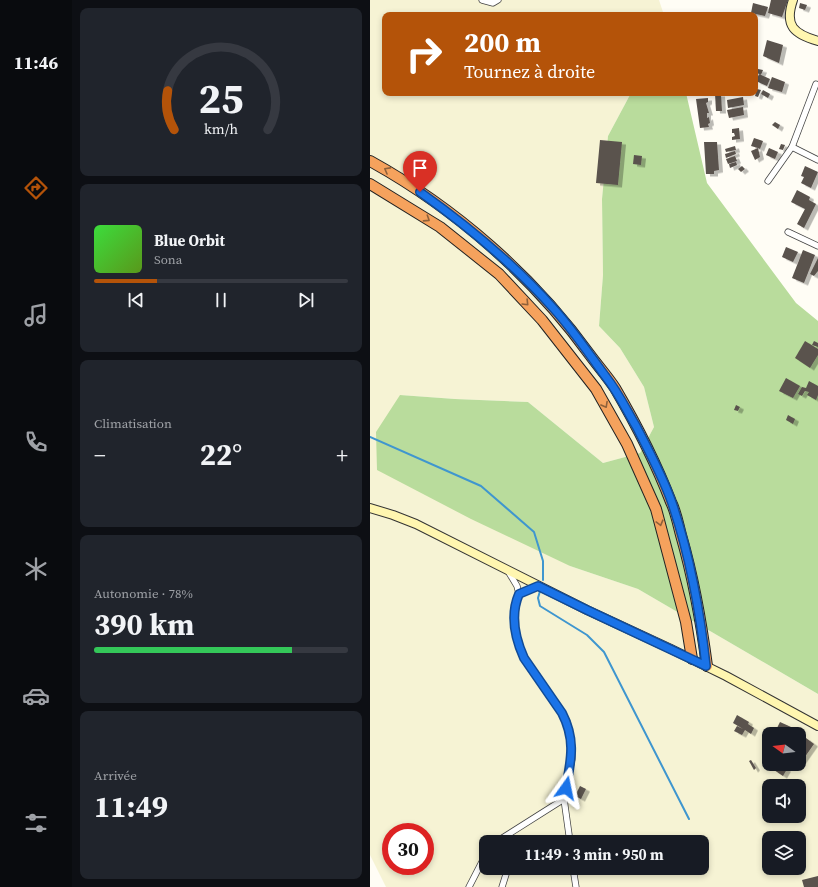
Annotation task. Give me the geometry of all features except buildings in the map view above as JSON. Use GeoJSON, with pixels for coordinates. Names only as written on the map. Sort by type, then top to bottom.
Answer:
{"type":"FeatureCollection","features":[{"type":"Feature","properties":{"kind":"highway"},"geometry":{"type":"LineString","coordinates":[[370,161],[394,174],[459,220],[509,263],[554,309],[614,387],[647,448],[672,503],[689,562],[700,614],[706,666]]}},
{"type":"Feature","properties":{"kind":"highway"},"geometry":{"type":"LineString","coordinates":[[370,184],[440,227],[499,274],[542,320],[596,389],[627,444],[656,509],[686,622],[692,659]]}},
{"type":"Feature","properties":{"kind":"street"},"geometry":{"type":"LineString","coordinates":[[482,0],[494,3],[498,0]]}},
{"type":"Feature","properties":{"kind":"street"},"geometry":{"type":"LineString","coordinates":[[793,0],[789,11],[790,22],[793,28],[804,37],[818,42]]}},
{"type":"Feature","properties":{"kind":"street"},"geometry":{"type":"LineString","coordinates":[[768,181],[792,147],[816,84]]}},
{"type":"Feature","properties":{"kind":"street"},"geometry":{"type":"LineString","coordinates":[[792,147],[818,160]]}},
{"type":"Feature","properties":{"kind":"street"},"geometry":{"type":"LineString","coordinates":[[788,232],[818,246]]}},
{"type":"Feature","properties":{"kind":"street"},"geometry":{"type":"LineString","coordinates":[[370,508],[416,524],[508,572],[706,666],[818,726]]}},
{"type":"Feature","properties":{"kind":"street"},"geometry":{"type":"LineString","coordinates":[[508,572],[517,586],[519,594],[515,604],[513,616],[520,649],[524,658],[562,713],[567,722],[570,734],[572,759],[564,799],[569,835]]}},
{"type":"Feature","properties":{"kind":"street"},"geometry":{"type":"LineString","coordinates":[[519,594],[538,586]]}},
{"type":"Feature","properties":{"kind":"street"},"geometry":{"type":"LineString","coordinates":[[507,835],[564,799]]}},
{"type":"Feature","properties":{"kind":"street"},"geometry":{"type":"LineString","coordinates":[[469,887],[479,868]]}},
{"type":"Feature","properties":{"kind":"street"},"geometry":{"type":"LineString","coordinates":[[502,887],[506,875]]}},
{"type":"Feature","properties":{"kind":"street"},"geometry":{"type":"LineString","coordinates":[[574,875],[576,887]]}},
{"type":"Feature","properties":{"kind":"shaded area"},"geometry":{"type":"Polygon","coordinates":[[[370,0],[659,0],[663,12],[382,12],[382,96],[629,96],[608,136],[602,199],[603,275],[599,326],[620,348],[644,387],[654,427],[640,453],[603,463],[528,402],[400,395],[570,566],[638,589],[818,694],[818,887],[386,887],[370,855],[370,0]]]}},
{"type":"Feature","properties":{"kind":"green space"},"geometry":{"type":"Polygon","coordinates":[[[629,96],[687,96],[707,183],[796,303],[818,321],[818,694],[638,589],[570,566],[471,519],[377,470],[376,432],[400,395],[528,402],[603,463],[640,453],[654,427],[644,387],[620,348],[599,326],[603,275],[602,199],[608,136],[629,96]]]}},
{"type":"Feature","properties":{"kind":"waterway"},"geometry":{"type":"LineString","coordinates":[[370,437],[481,486],[534,532],[543,561],[543,580]]}},
{"type":"Feature","properties":{"kind":"waterway"},"geometry":{"type":"LineString","coordinates":[[540,591],[538,598],[540,606],[587,635],[604,652],[689,819]]}},
{"type":"Feature","properties":{"kind":"route"},"geometry":{"type":"LineString","coordinates":[[420,192],[459,220],[509,263],[554,309],[614,387],[647,448],[672,503],[689,562],[700,614],[706,666],[538,586],[519,594],[515,604],[513,616],[520,649],[524,658],[562,713],[567,722],[570,734],[572,759],[566,788]]}}]}
